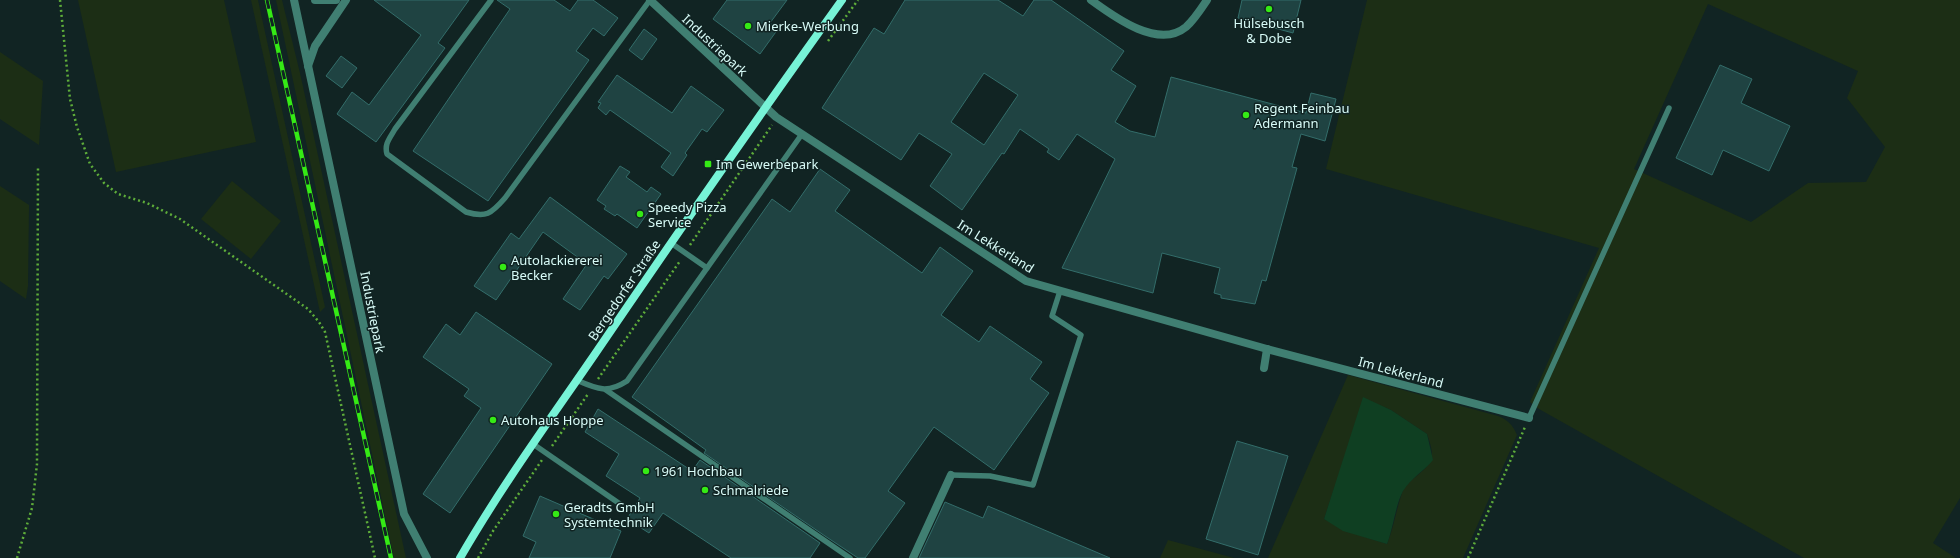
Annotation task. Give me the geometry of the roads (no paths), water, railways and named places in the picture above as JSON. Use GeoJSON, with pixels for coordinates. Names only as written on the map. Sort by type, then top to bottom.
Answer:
{"type":"FeatureCollection","features":[{"type":"Feature","properties":{"kind":"street","name":"Industriepark"},"geometry":{"type":"LineString","coordinates":[[294,0],[404,514],[427,558]]}},
{"type":"Feature","properties":{"kind":"street"},"geometry":{"type":"LineString","coordinates":[[315,0],[336,0]]}},
{"type":"Feature","properties":{"kind":"street"},"geometry":{"type":"LineString","coordinates":[[308,67],[315,46],[346,0]]}},
{"type":"Feature","properties":{"kind":"street","name":"Industriepark"},"geometry":{"type":"LineString","coordinates":[[650,0],[764,108]]}},
{"type":"Feature","properties":{"kind":"street","name":"Bergedorfer Straße"},"geometry":{"type":"LineString","coordinates":[[460,558],[576,380],[764,108],[842,0]]}},
{"type":"Feature","properties":{"kind":"street"},"geometry":{"type":"LineString","coordinates":[[1091,0],[1110,14],[1142,32],[1167,34],[1185,28],[1207,0]]}},
{"type":"Feature","properties":{"kind":"street","name":"Im Lekkerland"},"geometry":{"type":"LineString","coordinates":[[764,108],[1026,281],[1267,350],[1529,418]]}},
{"type":"Feature","properties":{"kind":"street"},"geometry":{"type":"LineString","coordinates":[[1264,368],[1267,350]]}},
{"type":"Feature","properties":{"kind":"street"},"geometry":{"type":"LineString","coordinates":[[913,558],[951,475]]}},
{"type":"Feature","properties":{"kind":"lane"},"geometry":{"type":"LineString","coordinates":[[491,0],[395,129],[386,142],[385,150],[387,154],[466,212],[478,216],[486,215],[495,210],[505,198],[650,0]]}},
{"type":"Feature","properties":{"kind":"lane"},"geometry":{"type":"LineString","coordinates":[[1529,418],[1669,108]]}},
{"type":"Feature","properties":{"kind":"lane"},"geometry":{"type":"LineString","coordinates":[[606,390],[618,387],[627,381],[802,134]]}},
{"type":"Feature","properties":{"kind":"lane"},"geometry":{"type":"LineString","coordinates":[[670,243],[707,268]]}},
{"type":"Feature","properties":{"kind":"lane"},"geometry":{"type":"LineString","coordinates":[[951,475],[990,476],[1033,485],[1081,335],[1052,316],[1060,291]]}},
{"type":"Feature","properties":{"kind":"lane"},"geometry":{"type":"LineString","coordinates":[[576,380],[592,387],[606,390],[850,558]]}},
{"type":"Feature","properties":{"kind":"lane"},"geometry":{"type":"LineString","coordinates":[[534,444],[620,504]]}},
{"type":"Feature","properties":{"kind":"railway"},"geometry":{"type":"LineString","coordinates":[[267,0],[391,558]]}},
{"type":"Feature","properties":{"kind":"place","name":"Hülsebusch & Dobe"},"geometry":{"type":"Point","coordinates":[1269,9]}},
{"type":"Feature","properties":{"kind":"place","name":"Mierke-Werbung"},"geometry":{"type":"Point","coordinates":[748,26]}},
{"type":"Feature","properties":{"kind":"place","name":"Regent Feinbau Adermann"},"geometry":{"type":"Point","coordinates":[1246,115]}},
{"type":"Feature","properties":{"kind":"place","name":"Im Gewerbepark"},"geometry":{"type":"Point","coordinates":[708,164]}},
{"type":"Feature","properties":{"kind":"place","name":"Speedy Pizza Service"},"geometry":{"type":"Point","coordinates":[640,214]}},
{"type":"Feature","properties":{"kind":"place","name":"Autolackiererei Becker"},"geometry":{"type":"Point","coordinates":[503,267]}},
{"type":"Feature","properties":{"kind":"place","name":"Autohaus Hoppe"},"geometry":{"type":"Point","coordinates":[493,420]}},
{"type":"Feature","properties":{"kind":"place","name":"1961 Hochbau"},"geometry":{"type":"Point","coordinates":[646,471]}},
{"type":"Feature","properties":{"kind":"place","name":"Schmalriede"},"geometry":{"type":"Point","coordinates":[705,490]}},
{"type":"Feature","properties":{"kind":"place","name":"Geradts GmbH Systemtechnik"},"geometry":{"type":"Point","coordinates":[556,514]}}]}
